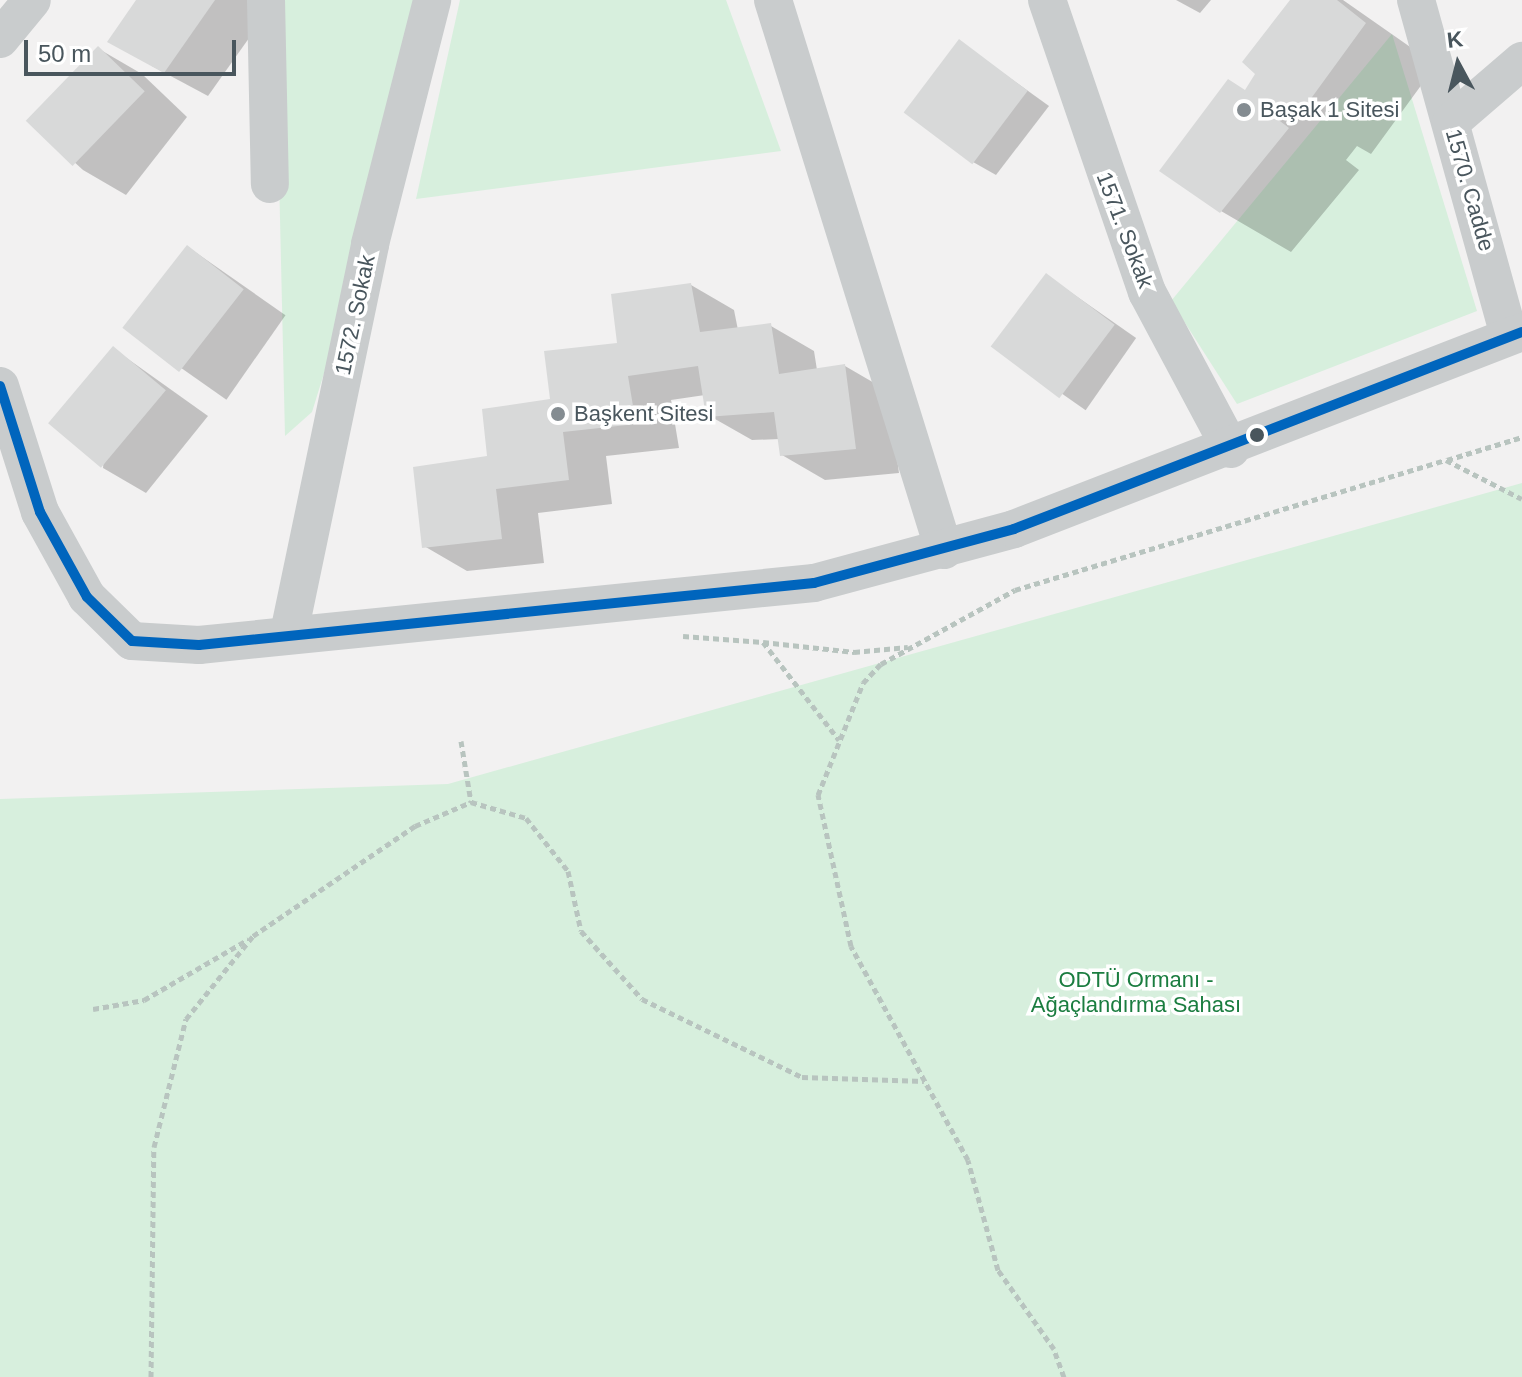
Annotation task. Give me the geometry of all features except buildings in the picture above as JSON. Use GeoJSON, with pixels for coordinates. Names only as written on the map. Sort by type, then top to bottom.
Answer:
{"type":"FeatureCollection","features":[{"type":"Feature","properties":{"kind":"street"},"geometry":{"type":"LineString","coordinates":[[0,39],[32,0]]}},
{"type":"Feature","properties":{"kind":"street"},"geometry":{"type":"LineString","coordinates":[[266,0],[270,184]]}},
{"type":"Feature","properties":{"kind":"street","name":"1572. Sokak"},"geometry":{"type":"LineString","coordinates":[[289,633],[370,244],[432,0]]}},
{"type":"Feature","properties":{"kind":"street"},"geometry":{"type":"LineString","coordinates":[[773,0],[944,550]]}},
{"type":"Feature","properties":{"kind":"street","name":"1571. Sokak"},"geometry":{"type":"LineString","coordinates":[[1047,0],[1147,292],[1231,449]]}},
{"type":"Feature","properties":{"kind":"street","name":"1570. Cadde"},"geometry":{"type":"LineString","coordinates":[[1416,0],[1516,333]]}},
{"type":"Feature","properties":{"kind":"street"},"geometry":{"type":"LineString","coordinates":[[1451,122],[1522,61]]}},
{"type":"Feature","properties":{"kind":"street"},"geometry":{"type":"LineString","coordinates":[[0,386],[40,512],[87,597],[132,641],[199,645],[289,633],[814,583],[944,550],[1231,449],[1516,333]]}},
{"type":"Feature","properties":{"kind":"path"},"geometry":{"type":"LineString","coordinates":[[1064,1377],[1054,1349],[998,1270],[968,1160],[851,946],[818,795],[863,683],[913,647],[1015,590],[1522,437]]}},
{"type":"Feature","properties":{"kind":"path"},"geometry":{"type":"LineString","coordinates":[[1446,460],[1522,499]]}},
{"type":"Feature","properties":{"kind":"path"},"geometry":{"type":"LineString","coordinates":[[683,636],[854,652],[913,647]]}},
{"type":"Feature","properties":{"kind":"path"},"geometry":{"type":"LineString","coordinates":[[763,642],[840,741]]}},
{"type":"Feature","properties":{"kind":"path"},"geometry":{"type":"LineString","coordinates":[[461,741],[471,802]]}},
{"type":"Feature","properties":{"kind":"path"},"geometry":{"type":"LineString","coordinates":[[93,1009],[144,1000],[253,936],[415,826],[471,802],[526,818],[568,871],[581,931],[642,999],[802,1077],[925,1081]]}},
{"type":"Feature","properties":{"kind":"path"},"geometry":{"type":"LineString","coordinates":[[151,1377],[154,1147],[186,1019],[253,936]]}},
{"type":"Feature","properties":{"kind":"green space"},"geometry":{"type":"Polygon","coordinates":[[[275,0],[440,0],[312,412],[285,436],[275,0]]]}},
{"type":"Feature","properties":{"kind":"green space"},"geometry":{"type":"Polygon","coordinates":[[[460,0],[726,0],[781,151],[416,199],[460,0]]]}},
{"type":"Feature","properties":{"kind":"green space"},"geometry":{"type":"Polygon","coordinates":[[[1392,34],[1477,311],[1237,404],[1171,301],[1392,34]]]}},
{"type":"Feature","properties":{"kind":"green space","name":"ODTÜ Ormanı - Ağaçlandırma Sahası"},"geometry":{"type":"Polygon","coordinates":[[[1522,483],[1522,1377],[0,1377],[0,799],[448,784],[1522,483]]]}},
{"type":"Feature","properties":{"kind":"transit line"},"geometry":{"type":"LineString","coordinates":[[0,386],[40,512],[87,597],[132,641],[199,645],[814,583],[1014,529],[1522,332]]}},
{"type":"Feature","properties":{"kind":"place","name":"Başak 1 Sitesi"},"geometry":{"type":"Point","coordinates":[1244,110]}},
{"type":"Feature","properties":{"kind":"place","name":"Başkent Sitesi"},"geometry":{"type":"Point","coordinates":[558,414]}}]}
